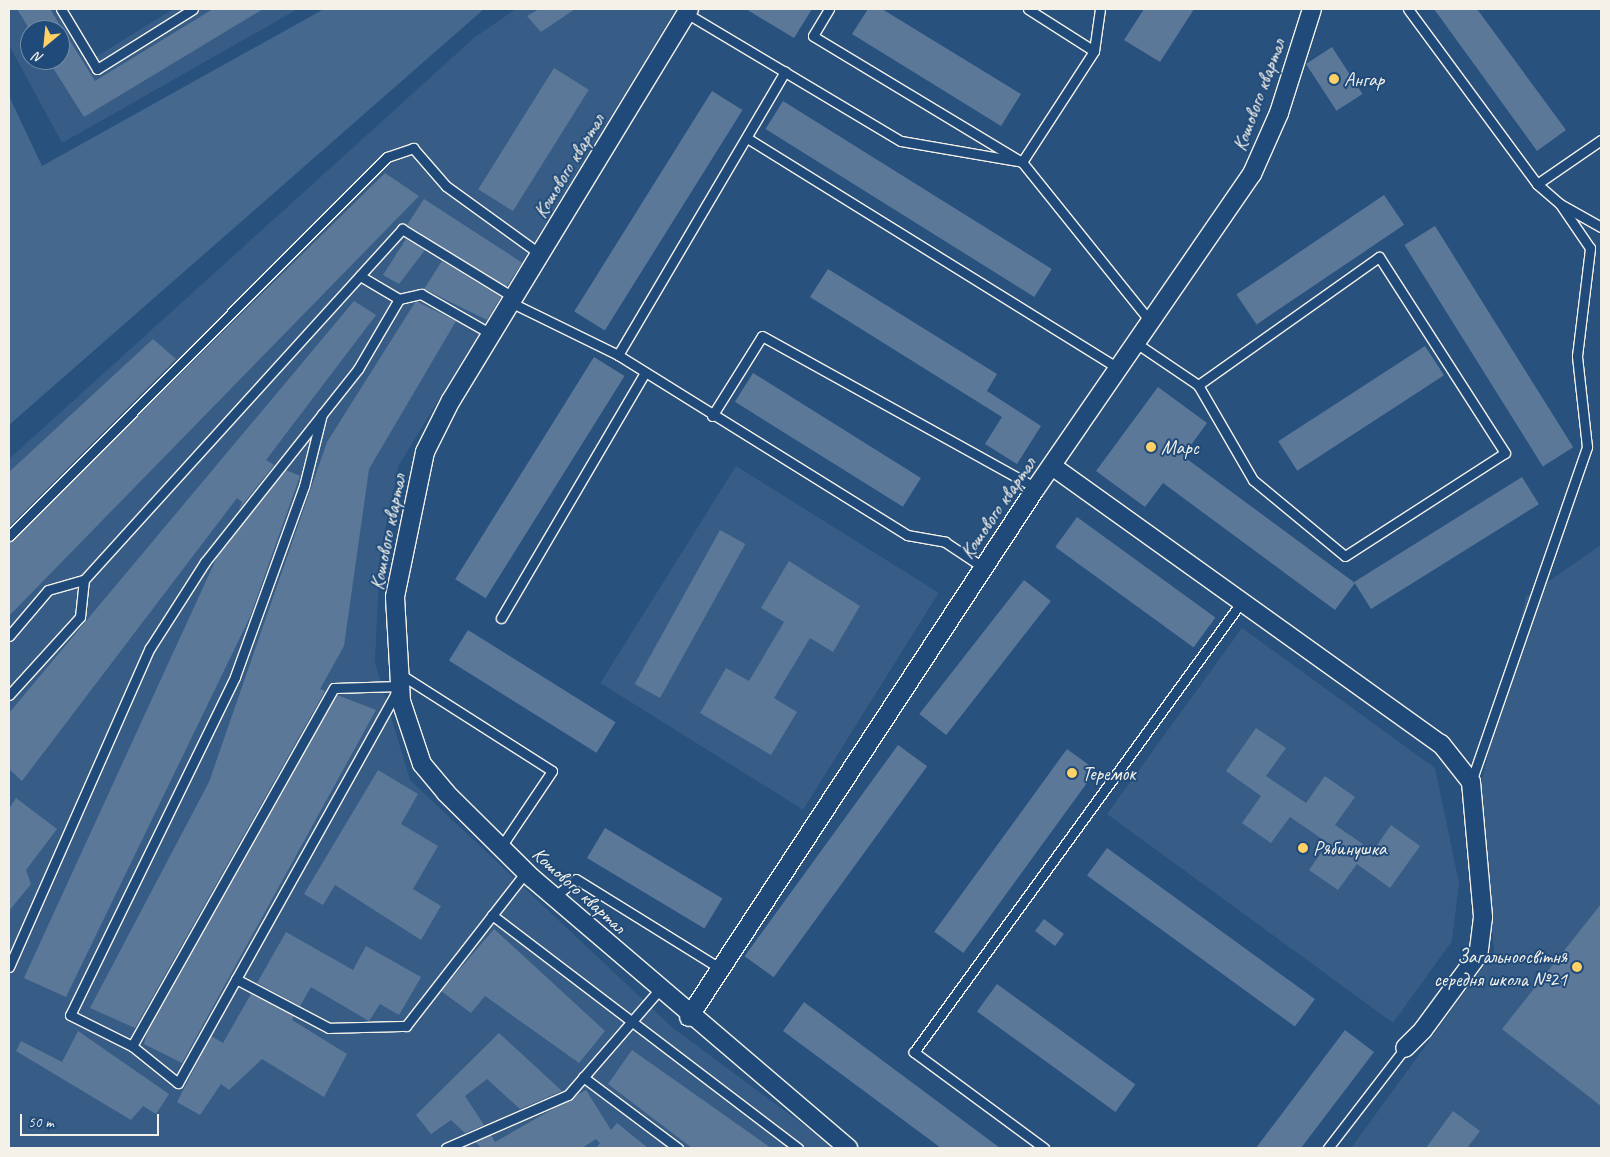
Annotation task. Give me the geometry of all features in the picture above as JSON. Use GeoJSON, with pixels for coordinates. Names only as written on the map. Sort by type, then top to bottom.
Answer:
{"type":"FeatureCollection","features":[{"type":"Feature","properties":{"kind":"street","name":"Кошового квартал"},"geometry":{"type":"LineString","coordinates":[[690,1017],[1036,488],[1252,174],[1279,113],[1312,9]]}},
{"type":"Feature","properties":{"kind":"street","name":"Кошового квартал"},"geometry":{"type":"LineString","coordinates":[[688,11],[491,334],[426,452],[395,597],[399,680],[422,764],[501,847],[526,872],[690,1017],[848,1148]]}},
{"type":"Feature","properties":{"kind":"street"},"geometry":{"type":"LineString","coordinates":[[1052,466],[1240,604],[1441,744],[1471,782],[1483,917],[1478,955],[1423,1030],[1405,1048]]}},
{"type":"Feature","properties":{"kind":"lane"},"geometry":{"type":"LineString","coordinates":[[61,9],[97,68],[192,9]]}},
{"type":"Feature","properties":{"kind":"lane"},"geometry":{"type":"LineString","coordinates":[[828,9],[812,36],[1022,162],[1150,321]]}},
{"type":"Feature","properties":{"kind":"lane"},"geometry":{"type":"LineString","coordinates":[[1028,9],[1094,51]]}},
{"type":"Feature","properties":{"kind":"lane"},"geometry":{"type":"LineString","coordinates":[[1022,162],[1094,51],[1100,9]]}},
{"type":"Feature","properties":{"kind":"lane"},"geometry":{"type":"LineString","coordinates":[[1408,9],[1537,184],[1560,204],[1601,228]]}},
{"type":"Feature","properties":{"kind":"lane"},"geometry":{"type":"LineString","coordinates":[[688,11],[785,72],[901,141],[1022,162]]}},
{"type":"Feature","properties":{"kind":"lane"},"geometry":{"type":"LineString","coordinates":[[618,355],[785,72]]}},
{"type":"Feature","properties":{"kind":"lane"},"geometry":{"type":"LineString","coordinates":[[747,138],[1119,369]]}},
{"type":"Feature","properties":{"kind":"lane"},"geometry":{"type":"LineString","coordinates":[[1537,184],[1601,140]]}},
{"type":"Feature","properties":{"kind":"lane"},"geometry":{"type":"LineString","coordinates":[[9,536],[387,158],[413,148],[446,186],[540,254]]}},
{"type":"Feature","properties":{"kind":"lane"},"geometry":{"type":"LineString","coordinates":[[1471,782],[1587,447],[1577,356],[1590,248],[1560,204]]}},
{"type":"Feature","properties":{"kind":"lane"},"geometry":{"type":"LineString","coordinates":[[9,636],[48,590],[84,580],[402,229],[512,299],[618,355],[644,374],[907,535],[945,542],[984,568]]}},
{"type":"Feature","properties":{"kind":"lane"},"geometry":{"type":"LineString","coordinates":[[1136,343],[1198,385],[1253,480],[1345,556],[1505,453],[1379,257],[1198,385]]}},
{"type":"Feature","properties":{"kind":"lane"},"geometry":{"type":"LineString","coordinates":[[360,276],[399,299],[421,294],[491,334]]}},
{"type":"Feature","properties":{"kind":"lane"},"geometry":{"type":"LineString","coordinates":[[9,967],[150,648],[206,562],[358,369],[399,299]]}},
{"type":"Feature","properties":{"kind":"lane"},"geometry":{"type":"LineString","coordinates":[[712,416],[762,336],[1036,488]]}},
{"type":"Feature","properties":{"kind":"lane"},"geometry":{"type":"LineString","coordinates":[[500,618],[644,374]]}},
{"type":"Feature","properties":{"kind":"lane"},"geometry":{"type":"LineString","coordinates":[[322,414],[304,486],[235,676],[70,1015],[132,1046],[178,1083],[399,680]]}},
{"type":"Feature","properties":{"kind":"lane"},"geometry":{"type":"LineString","coordinates":[[9,695],[80,617],[84,580]]}},
{"type":"Feature","properties":{"kind":"lane"},"geometry":{"type":"LineString","coordinates":[[1044,1148],[914,1052],[1240,604]]}},
{"type":"Feature","properties":{"kind":"lane"},"geometry":{"type":"LineString","coordinates":[[132,1046],[334,688],[399,680],[552,771],[501,847]]}},
{"type":"Feature","properties":{"kind":"lane"},"geometry":{"type":"LineString","coordinates":[[236,980],[329,1028],[406,1026],[526,872]]}},
{"type":"Feature","properties":{"kind":"lane"},"geometry":{"type":"LineString","coordinates":[[554,897],[576,879],[721,969]]}},
{"type":"Feature","properties":{"kind":"lane"},"geometry":{"type":"LineString","coordinates":[[492,915],[798,1148]]}},
{"type":"Feature","properties":{"kind":"lane"},"geometry":{"type":"LineString","coordinates":[[446,1148],[568,1095],[659,990]]}},
{"type":"Feature","properties":{"kind":"lane"},"geometry":{"type":"LineString","coordinates":[[1328,1148],[1405,1048]]}},
{"type":"Feature","properties":{"kind":"lane"},"geometry":{"type":"LineString","coordinates":[[583,1077],[678,1148]]}},
{"type":"Feature","properties":{"kind":"shaded area"},"geometry":{"type":"Polygon","coordinates":[[[9,9],[55,9],[62,20],[20,20],[20,65],[9,45],[9,9]]]}},
{"type":"Feature","properties":{"kind":"shaded area"},"geometry":{"type":"Polygon","coordinates":[[[173,9],[298,9],[62,143],[23,70],[70,70],[70,33],[88,62],[173,9]]]}},
{"type":"Feature","properties":{"kind":"shaded area"},"geometry":{"type":"Polygon","coordinates":[[[324,9],[484,9],[9,425],[9,96],[42,166],[324,9]]]}},
{"type":"Feature","properties":{"kind":"shaded area"},"geometry":{"type":"Polygon","coordinates":[[[516,9],[676,9],[399,465],[380,553],[375,663],[410,780],[673,1028],[835,1148],[9,1148],[9,459],[475,37],[516,9]]]}},
{"type":"Feature","properties":{"kind":"shaded area"},"geometry":{"type":"Polygon","coordinates":[[[736,466],[939,593],[803,810],[600,683],[736,466]]]}},
{"type":"Feature","properties":{"kind":"shaded area"},"geometry":{"type":"Polygon","coordinates":[[[1601,545],[1601,1148],[1351,1148],[1494,952],[1481,784],[1526,597],[1601,545]]]}},
{"type":"Feature","properties":{"kind":"shaded area","name":"Рябинушка"},"geometry":{"type":"Polygon","coordinates":[[[1242,628],[1435,768],[1459,883],[1452,941],[1393,1023],[1107,814],[1242,628]]]}},
{"type":"Feature","properties":{"kind":"building"},"geometry":{"type":"Polygon","coordinates":[[[17,9],[50,9],[57,20],[24,20],[17,9]]]}},
{"type":"Feature","properties":{"kind":"building"},"geometry":{"type":"Polygon","coordinates":[[[213,9],[263,9],[84,117],[54,70],[70,70],[70,41],[95,81],[213,9]]]}},
{"type":"Feature","properties":{"kind":"building"},"geometry":{"type":"Polygon","coordinates":[[[539,9],[575,9],[541,32],[527,16],[539,9]]]}},
{"type":"Feature","properties":{"kind":"building"},"geometry":{"type":"Polygon","coordinates":[[[746,9],[812,9],[794,38],[746,9]]]}},
{"type":"Feature","properties":{"kind":"building"},"geometry":{"type":"Polygon","coordinates":[[[868,9],[882,9],[1021,94],[1001,126],[852,34],[868,9]]]}},
{"type":"Feature","properties":{"kind":"building"},"geometry":{"type":"Polygon","coordinates":[[[1144,9],[1194,9],[1160,62],[1124,40],[1144,9]]]}},
{"type":"Feature","properties":{"kind":"building"},"geometry":{"type":"Polygon","coordinates":[[[1434,9],[1477,9],[1566,130],[1537,151],[1434,9]]]}},
{"type":"Feature","properties":{"kind":"building","name":"Ангар"},"geometry":{"type":"Polygon","coordinates":[[[1332,47],[1362,94],[1337,111],[1306,64],[1332,47]]]}},
{"type":"Feature","properties":{"kind":"building"},"geometry":{"type":"Polygon","coordinates":[[[554,68],[589,90],[513,211],[478,189],[554,68]]]}},
{"type":"Feature","properties":{"kind":"building"},"geometry":{"type":"Polygon","coordinates":[[[712,91],[743,110],[605,331],[574,311],[712,91]]]}},
{"type":"Feature","properties":{"kind":"building"},"geometry":{"type":"Polygon","coordinates":[[[783,101],[1052,269],[1034,297],[766,129],[783,101]]]}},
{"type":"Feature","properties":{"kind":"building"},"geometry":{"type":"Polygon","coordinates":[[[385,173],[419,196],[9,616],[9,542],[385,173]]]}},
{"type":"Feature","properties":{"kind":"building"},"geometry":{"type":"Polygon","coordinates":[[[1384,195],[1404,225],[1257,324],[1236,295],[1384,195]]]}},
{"type":"Feature","properties":{"kind":"building"},"geometry":{"type":"Polygon","coordinates":[[[424,199],[522,263],[505,289],[407,225],[424,199]]]}},
{"type":"Feature","properties":{"kind":"building"},"geometry":{"type":"Polygon","coordinates":[[[1435,226],[1573,447],[1543,466],[1404,245],[1435,226]]]}},
{"type":"Feature","properties":{"kind":"building"},"geometry":{"type":"Polygon","coordinates":[[[406,239],[425,250],[399,284],[383,275],[406,239]]]}},
{"type":"Feature","properties":{"kind":"building"},"geometry":{"type":"Polygon","coordinates":[[[442,261],[501,297],[487,320],[424,289],[442,261]]]}},
{"type":"Feature","properties":{"kind":"building"},"geometry":{"type":"Polygon","coordinates":[[[828,269],[997,374],[987,391],[1041,426],[1017,464],[985,444],[1002,417],[810,297],[828,269]]]}},
{"type":"Feature","properties":{"kind":"building"},"geometry":{"type":"Polygon","coordinates":[[[354,301],[376,315],[266,460],[274,465],[239,509],[242,502],[237,498],[22,781],[9,769],[9,713],[354,301]]]}},
{"type":"Feature","properties":{"kind":"building"},"geometry":{"type":"Polygon","coordinates":[[[416,301],[456,321],[369,469],[344,646],[320,689],[325,691],[135,1028],[90,1008],[209,782],[327,442],[416,301]]]}},
{"type":"Feature","properties":{"kind":"building"},"geometry":{"type":"Polygon","coordinates":[[[153,339],[176,359],[9,527],[9,472],[153,339]]]}},
{"type":"Feature","properties":{"kind":"building"},"geometry":{"type":"Polygon","coordinates":[[[1425,346],[1444,375],[1297,471],[1278,441],[1425,346]]]}},
{"type":"Feature","properties":{"kind":"building"},"geometry":{"type":"Polygon","coordinates":[[[594,357],[625,376],[486,598],[455,579],[594,357]]]}},
{"type":"Feature","properties":{"kind":"building"},"geometry":{"type":"Polygon","coordinates":[[[753,373],[921,478],[903,507],[735,402],[753,373]]]}},
{"type":"Feature","properties":{"kind":"building"},"geometry":{"type":"Polygon","coordinates":[[[1158,387],[1207,423],[1183,456],[1355,583],[1335,610],[1163,483],[1145,507],[1096,471],[1158,387]]]}},
{"type":"Feature","properties":{"kind":"building"},"geometry":{"type":"Polygon","coordinates":[[[286,470],[300,476],[250,617],[66,997],[24,978],[217,557],[286,470]]]}},
{"type":"Feature","properties":{"kind":"building"},"geometry":{"type":"Polygon","coordinates":[[[1522,477],[1539,504],[1371,609],[1354,582],[1522,477]]]}},
{"type":"Feature","properties":{"kind":"building"},"geometry":{"type":"Polygon","coordinates":[[[1077,517],[1215,618],[1194,647],[1055,547],[1077,517]]]}},
{"type":"Feature","properties":{"kind":"building"},"geometry":{"type":"Polygon","coordinates":[[[720,530],[745,544],[660,698],[635,684],[720,530]]]}},
{"type":"Feature","properties":{"kind":"building"},"geometry":{"type":"Polygon","coordinates":[[[789,561],[860,606],[833,652],[810,638],[774,698],[797,712],[771,755],[700,713],[726,668],[749,681],[784,622],[761,608],[789,561]]]}},
{"type":"Feature","properties":{"kind":"building"},"geometry":{"type":"Polygon","coordinates":[[[1024,580],[1051,601],[946,735],[919,714],[1024,580]]]}},
{"type":"Feature","properties":{"kind":"building"},"geometry":{"type":"Polygon","coordinates":[[[468,630],[616,722],[596,753],[449,661],[468,630]]]}},
{"type":"Feature","properties":{"kind":"building"},"geometry":{"type":"Polygon","coordinates":[[[337,695],[376,710],[182,1063],[144,1044],[147,1033],[337,695]]]}},
{"type":"Feature","properties":{"kind":"building"},"geometry":{"type":"Polygon","coordinates":[[[1256,728],[1286,748],[1266,776],[1306,803],[1325,776],[1355,797],[1335,825],[1373,851],[1391,825],[1420,846],[1390,888],[1357,864],[1338,890],[1309,870],[1328,843],[1290,817],[1271,843],[1242,823],[1261,796],[1226,771],[1256,728]]]}},
{"type":"Feature","properties":{"kind":"building"},"geometry":{"type":"Polygon","coordinates":[[[898,745],[927,766],[774,977],[745,956],[898,745]]]}},
{"type":"Feature","properties":{"kind":"building"},"geometry":{"type":"Polygon","coordinates":[[[1067,749],[1096,770],[963,953],[934,932],[1067,749]]]}},
{"type":"Feature","properties":{"kind":"building"},"geometry":{"type":"Polygon","coordinates":[[[378,770],[418,794],[401,824],[438,846],[413,889],[441,906],[421,940],[335,885],[323,905],[304,894],[378,770]]]}},
{"type":"Feature","properties":{"kind":"building"},"geometry":{"type":"Polygon","coordinates":[[[16,798],[57,829],[26,870],[31,884],[9,911],[9,809],[16,798]]]}},
{"type":"Feature","properties":{"kind":"building"},"geometry":{"type":"Polygon","coordinates":[[[605,828],[722,899],[704,929],[587,858],[605,828]]]}},
{"type":"Feature","properties":{"kind":"building"},"geometry":{"type":"Polygon","coordinates":[[[1107,848],[1315,999],[1295,1027],[1087,876],[1107,848]]]}},
{"type":"Feature","properties":{"kind":"building","name":"Загальноосвітня середня школа №21"},"geometry":{"type":"Polygon","coordinates":[[[1601,904],[1601,1106],[1502,1029],[1601,904]]]}},
{"type":"Feature","properties":{"kind":"building"},"geometry":{"type":"Polygon","coordinates":[[[1044,919],[1064,934],[1055,946],[1035,931],[1044,919]]]}},
{"type":"Feature","properties":{"kind":"building"},"geometry":{"type":"Polygon","coordinates":[[[494,929],[605,1031],[579,1063],[485,996],[471,1013],[441,991],[494,929]]]}},
{"type":"Feature","properties":{"kind":"building"},"geometry":{"type":"Polygon","coordinates":[[[286,932],[353,970],[366,946],[421,977],[399,1015],[380,1004],[369,1021],[311,987],[300,1006],[257,983],[286,932]]]}},
{"type":"Feature","properties":{"kind":"building"},"geometry":{"type":"Polygon","coordinates":[[[997,984],[1135,1085],[1115,1112],[977,1012],[997,984]]]}},
{"type":"Feature","properties":{"kind":"building"},"geometry":{"type":"Polygon","coordinates":[[[251,994],[294,1016],[292,1020],[347,1054],[324,1097],[262,1059],[229,1090],[221,1084],[200,1115],[177,1102],[211,1036],[223,1043],[251,994]]]}},
{"type":"Feature","properties":{"kind":"building"},"geometry":{"type":"Polygon","coordinates":[[[804,1002],[1000,1148],[941,1148],[783,1031],[804,1002]]]}},
{"type":"Feature","properties":{"kind":"building"},"geometry":{"type":"Polygon","coordinates":[[[1345,1030],[1374,1052],[1301,1148],[1256,1148],[1345,1030]]]}},
{"type":"Feature","properties":{"kind":"building"},"geometry":{"type":"Polygon","coordinates":[[[78,1031],[169,1094],[156,1114],[143,1106],[131,1120],[16,1051],[21,1041],[62,1062],[78,1031]]]}},
{"type":"Feature","properties":{"kind":"building"},"geometry":{"type":"Polygon","coordinates":[[[499,1033],[562,1091],[520,1109],[487,1079],[465,1096],[484,1125],[465,1133],[451,1120],[431,1134],[416,1115],[499,1033]]]}},
{"type":"Feature","properties":{"kind":"building"},"geometry":{"type":"Polygon","coordinates":[[[632,1050],[771,1148],[692,1148],[608,1084],[632,1050]]]}},
{"type":"Feature","properties":{"kind":"building"},"geometry":{"type":"Polygon","coordinates":[[[586,1090],[611,1130],[617,1123],[648,1148],[596,1148],[600,1143],[596,1139],[582,1148],[482,1148],[475,1142],[491,1135],[495,1142],[586,1090]]]}},
{"type":"Feature","properties":{"kind":"building"},"geometry":{"type":"Polygon","coordinates":[[[1453,1111],[1480,1131],[1467,1148],[1426,1148],[1453,1111]]]}},
{"type":"Feature","properties":{"kind":"place","name":"Ангар"},"geometry":{"type":"Point","coordinates":[1334,79]}},
{"type":"Feature","properties":{"kind":"place","name":"Марс"},"geometry":{"type":"Point","coordinates":[1151,447]}},
{"type":"Feature","properties":{"kind":"place","name":"Теремок"},"geometry":{"type":"Point","coordinates":[1072,773]}},
{"type":"Feature","properties":{"kind":"place","name":"Рябинушка"},"geometry":{"type":"Point","coordinates":[1303,848]}},
{"type":"Feature","properties":{"kind":"place","name":"Загальноосвітня середня школа №21"},"geometry":{"type":"Point","coordinates":[1577,967]}}]}
